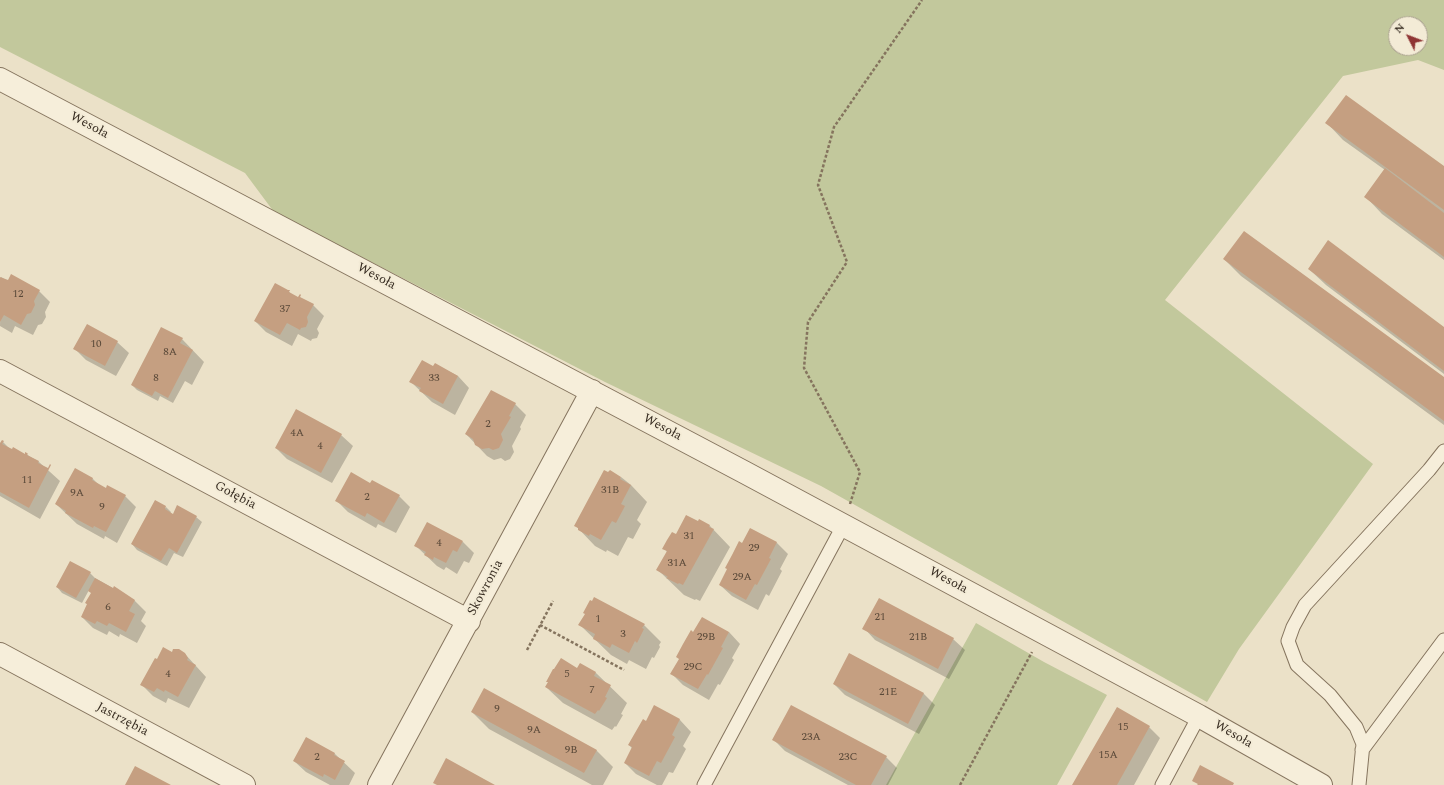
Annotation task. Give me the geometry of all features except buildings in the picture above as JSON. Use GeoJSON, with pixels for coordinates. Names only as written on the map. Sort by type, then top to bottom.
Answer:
{"type":"FeatureCollection","features":[{"type":"Feature","properties":{"kind":"street","name":"Wesoła"},"geometry":{"type":"LineString","coordinates":[[0,78],[592,391],[1199,716],[1321,785]]}},
{"type":"Feature","properties":{"kind":"street","name":"Gołębia"},"geometry":{"type":"LineString","coordinates":[[0,371],[469,620]]}},
{"type":"Feature","properties":{"kind":"street","name":"Skowronia"},"geometry":{"type":"LineString","coordinates":[[379,785],[592,391]]}},
{"type":"Feature","properties":{"kind":"street","name":"Jastrzębia"},"geometry":{"type":"LineString","coordinates":[[0,654],[244,785]]}},
{"type":"Feature","properties":{"kind":"lane"},"geometry":{"type":"LineString","coordinates":[[1359,785],[1363,744],[1356,727],[1330,695],[1297,665],[1288,641],[1293,627],[1305,605],[1429,470],[1444,451]]}},
{"type":"Feature","properties":{"kind":"lane"},"geometry":{"type":"LineString","coordinates":[[704,785],[843,526]]}},
{"type":"Feature","properties":{"kind":"lane"},"geometry":{"type":"LineString","coordinates":[[1362,750],[1444,640]]}},
{"type":"Feature","properties":{"kind":"lane"},"geometry":{"type":"LineString","coordinates":[[1162,785],[1199,716]]}},
{"type":"Feature","properties":{"kind":"path"},"geometry":{"type":"LineString","coordinates":[[843,526],[860,472],[804,368],[808,322],[847,262],[818,185],[834,127],[922,0]]}},
{"type":"Feature","properties":{"kind":"path"},"geometry":{"type":"LineString","coordinates":[[527,650],[553,601]]}},
{"type":"Feature","properties":{"kind":"path"},"geometry":{"type":"LineString","coordinates":[[540,625],[624,670]]}},
{"type":"Feature","properties":{"kind":"path"},"geometry":{"type":"LineString","coordinates":[[960,785],[1044,633]]}},
{"type":"Feature","properties":{"kind":"green space"},"geometry":{"type":"Polygon","coordinates":[[[0,0],[1444,0],[1444,70],[1418,60],[1343,76],[1165,300],[1373,464],[1239,649],[1207,702],[821,486],[605,382],[274,212],[245,173],[0,47],[0,0]]]}},
{"type":"Feature","properties":{"kind":"green space"},"geometry":{"type":"Polygon","coordinates":[[[976,623],[1044,662],[1107,695],[1057,785],[886,785],[976,623]]]}}]}
